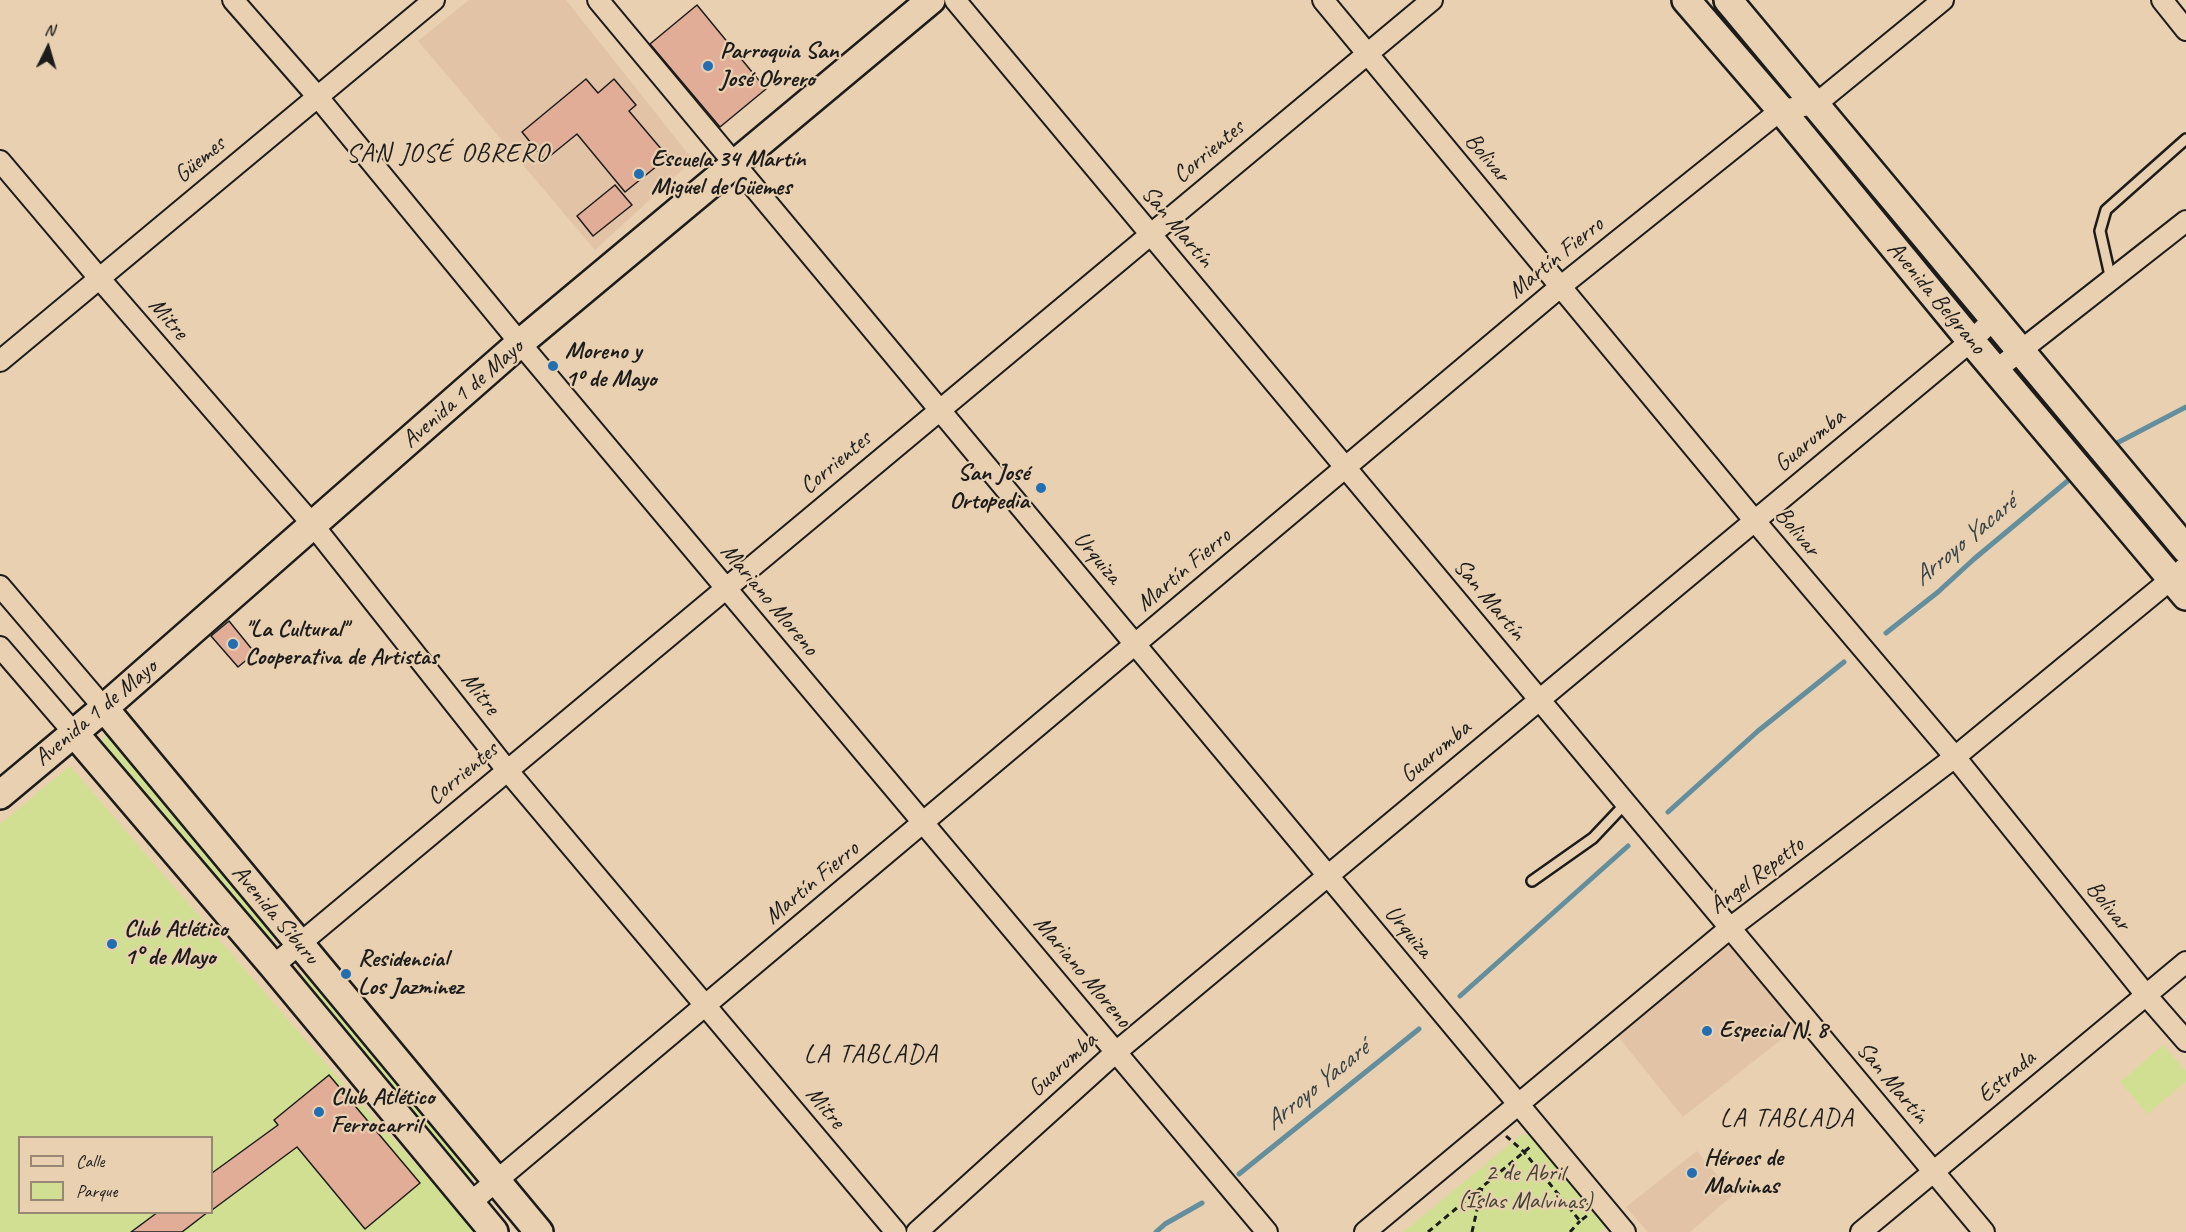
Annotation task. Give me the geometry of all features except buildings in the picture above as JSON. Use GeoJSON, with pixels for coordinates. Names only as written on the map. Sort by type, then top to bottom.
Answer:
{"type":"FeatureCollection","features":[{"type":"Feature","properties":{"kind":"main road","name":"Avenida 1 de Mayo"},"geometry":{"type":"LineString","coordinates":[[0,795],[104,708],[520,343],[931,0]]}},
{"type":"Feature","properties":{"kind":"main road","name":"Avenida Belgrano"},"geometry":{"type":"LineString","coordinates":[[1686,0],[1781,110],[1971,341],[2181,581]]}},
{"type":"Feature","properties":{"kind":"main road","name":"Avenida Belgrano"},"geometry":{"type":"LineString","coordinates":[[1728,0],[2186,549]]}},
{"type":"Feature","properties":{"kind":"main road","name":"Avenida Siburu"},"geometry":{"type":"LineString","coordinates":[[104,708],[539,1232]]}},
{"type":"Feature","properties":{"kind":"main road","name":"Avenida Siburu"},"geometry":{"type":"LineString","coordinates":[[74,733],[273,966],[494,1232]]}},
{"type":"Feature","properties":{"kind":"street","name":"Mariano Moreno"},"geometry":{"type":"LineString","coordinates":[[233,0],[317,96],[520,343],[1267,1232]]}},
{"type":"Feature","properties":{"kind":"street","name":"Güemes"},"geometry":{"type":"LineString","coordinates":[[0,361],[434,0]]}},
{"type":"Feature","properties":{"kind":"street","name":"Urquiza"},"geometry":{"type":"LineString","coordinates":[[598,0],[1624,1232]]}},
{"type":"Feature","properties":{"kind":"street","name":"San Martín"},"geometry":{"type":"LineString","coordinates":[[955,0],[1983,1232]]}},
{"type":"Feature","properties":{"kind":"street","name":"Bolivar"},"geometry":{"type":"LineString","coordinates":[[1323,0],[1754,520],[1955,757],[2146,995],[2186,1041]]}},
{"type":"Feature","properties":{"kind":"street","name":"Corrientes"},"geometry":{"type":"LineString","coordinates":[[273,966],[1432,0]]}},
{"type":"Feature","properties":{"kind":"street","name":"Martín Fierro"},"geometry":{"type":"LineString","coordinates":[[470,1203],[1560,287],[1781,110],[1816,104],[1943,0]]}},
{"type":"Feature","properties":{"kind":"street"},"geometry":{"type":"LineString","coordinates":[[2162,0],[2186,30]]}},
{"type":"Feature","properties":{"kind":"street","name":"Mitre"},"geometry":{"type":"LineString","coordinates":[[0,160],[99,278],[314,525],[507,770],[896,1232]]}},
{"type":"Feature","properties":{"kind":"street"},"geometry":{"type":"LineString","coordinates":[[1996,370],[2186,222]]}},
{"type":"Feature","properties":{"kind":"street","name":"Guarumba"},"geometry":{"type":"LineString","coordinates":[[917,1232],[1116,1052],[1971,341],[1994,319]]}},
{"type":"Feature","properties":{"kind":"street","name":"Ángel Repetto"},"geometry":{"type":"LineString","coordinates":[[1365,1232],[1730,928],[2181,581]]}},
{"type":"Feature","properties":{"kind":"street"},"geometry":{"type":"LineString","coordinates":[[0,586],[104,708]]}},
{"type":"Feature","properties":{"kind":"street"},"geometry":{"type":"LineString","coordinates":[[0,647],[74,733]]}},
{"type":"Feature","properties":{"kind":"street","name":"Estrada"},"geometry":{"type":"LineString","coordinates":[[1861,1232],[2186,962]]}},
{"type":"Feature","properties":{"kind":"lane"},"geometry":{"type":"LineString","coordinates":[[2111,280],[2100,231],[2106,210],[2186,139]]}},
{"type":"Feature","properties":{"kind":"lane"},"geometry":{"type":"LineString","coordinates":[[1532,881],[1593,838],[1626,803]]}},
{"type":"Feature","properties":{"kind":"path"},"geometry":{"type":"LineString","coordinates":[[1493,1125],[1524,1152],[1580,1221]]}},
{"type":"Feature","properties":{"kind":"path"},"geometry":{"type":"LineString","coordinates":[[1428,1232],[1545,1136]]}},
{"type":"Feature","properties":{"kind":"path"},"geometry":{"type":"LineString","coordinates":[[1472,1232],[1482,1188]]}},
{"type":"Feature","properties":{"kind":"path"},"geometry":{"type":"LineString","coordinates":[[1570,1232],[1602,1204]]}},
{"type":"Feature","properties":{"kind":"shaded area"},"geometry":{"type":"Polygon","coordinates":[[[469,0],[566,0],[693,160],[595,250],[418,41],[469,0]]]}},
{"type":"Feature","properties":{"kind":"shaded area","name":"Especial N. 8"},"geometry":{"type":"Polygon","coordinates":[[[1730,944],[1797,1027],[1683,1117],[1616,1034],[1730,944]]]}},
{"type":"Feature","properties":{"kind":"shaded area","name":"Héroes de Malvinas"},"geometry":{"type":"Polygon","coordinates":[[[1697,1151],[1733,1195],[1690,1232],[1648,1232],[1626,1207],[1697,1151]]]}},
{"type":"Feature","properties":{"kind":"green space"},"geometry":{"type":"Polygon","coordinates":[[[104,735],[114,735],[275,930],[274,938],[268,940],[102,745],[104,735]]]}},
{"type":"Feature","properties":{"kind":"green space","name":"Club Atlético 1° de Mayo"},"geometry":{"type":"Polygon","coordinates":[[[70,766],[327,1065],[476,1232],[0,1232],[0,824],[70,766]]]}},
{"type":"Feature","properties":{"kind":"green space"},"geometry":{"type":"Polygon","coordinates":[[[303,974],[312,974],[473,1169],[473,1177],[466,1179],[301,984],[303,974]]]}},
{"type":"Feature","properties":{"kind":"green space"},"geometry":{"type":"Polygon","coordinates":[[[2163,1045],[2186,1072],[2186,1081],[2148,1114],[2120,1082],[2163,1045]]]}},
{"type":"Feature","properties":{"kind":"green space","name":"2 de Abril (Islas Malvinas)"},"geometry":{"type":"Polygon","coordinates":[[[1532,1134],[1611,1222],[1599,1232],[1403,1232],[1521,1135],[1532,1134]]]}},
{"type":"Feature","properties":{"kind":"waterway","name":"Arroyo Yacaré"},"geometry":{"type":"LineString","coordinates":[[2117,443],[2186,407]]}},
{"type":"Feature","properties":{"kind":"waterway","name":"Arroyo Yacaré"},"geometry":{"type":"LineString","coordinates":[[1886,633],[1938,592],[2070,479]]}},
{"type":"Feature","properties":{"kind":"waterway","name":"Arroyo Yacaré"},"geometry":{"type":"LineString","coordinates":[[1668,812],[1758,731],[1844,662]]}},
{"type":"Feature","properties":{"kind":"waterway","name":"Arroyo Yacaré"},"geometry":{"type":"LineString","coordinates":[[1460,996],[1628,846]]}},
{"type":"Feature","properties":{"kind":"waterway","name":"Arroyo Yacaré"},"geometry":{"type":"LineString","coordinates":[[1239,1174],[1419,1029]]}},
{"type":"Feature","properties":{"kind":"waterway","name":"Arroyo Yacaré"},"geometry":{"type":"LineString","coordinates":[[1156,1232],[1165,1224],[1202,1203]]}},
{"type":"Feature","properties":{"kind":"place","name":"Parroquia San José Obrero"},"geometry":{"type":"Point","coordinates":[708,66]}},
{"type":"Feature","properties":{"kind":"place","name":"Escuela 34 Martín Miguel de Güemes"},"geometry":{"type":"Point","coordinates":[639,174]}},
{"type":"Feature","properties":{"kind":"place","name":"Moreno y 1º de Mayo"},"geometry":{"type":"Point","coordinates":[553,366]}},
{"type":"Feature","properties":{"kind":"place","name":"San José Ortopedia"},"geometry":{"type":"Point","coordinates":[1041,488]}},
{"type":"Feature","properties":{"kind":"place","name":"\"La Cultural\" Cooperativa de Artistas"},"geometry":{"type":"Point","coordinates":[233,644]}},
{"type":"Feature","properties":{"kind":"place","name":"Club Atlético 1° de Mayo"},"geometry":{"type":"Point","coordinates":[112,944]}},
{"type":"Feature","properties":{"kind":"place","name":"Residencial Los Jazminez"},"geometry":{"type":"Point","coordinates":[346,974]}},
{"type":"Feature","properties":{"kind":"place","name":"Especial N. 8"},"geometry":{"type":"Point","coordinates":[1707,1031]}},
{"type":"Feature","properties":{"kind":"place","name":"Club Atlético Ferrocarril"},"geometry":{"type":"Point","coordinates":[319,1112]}},
{"type":"Feature","properties":{"kind":"place","name":"Héroes de Malvinas"},"geometry":{"type":"Point","coordinates":[1692,1173]}},
{"type":"Feature","properties":{"kind":"district","name":"SAN JOSÉ OBRERO"},"geometry":{"type":"Point","coordinates":[448,154]}},
{"type":"Feature","properties":{"kind":"district","name":"LA TABLADA"},"geometry":{"type":"Point","coordinates":[871,1055]}},
{"type":"Feature","properties":{"kind":"district","name":"LA TABLADA"},"geometry":{"type":"Point","coordinates":[1787,1119]}}]}
